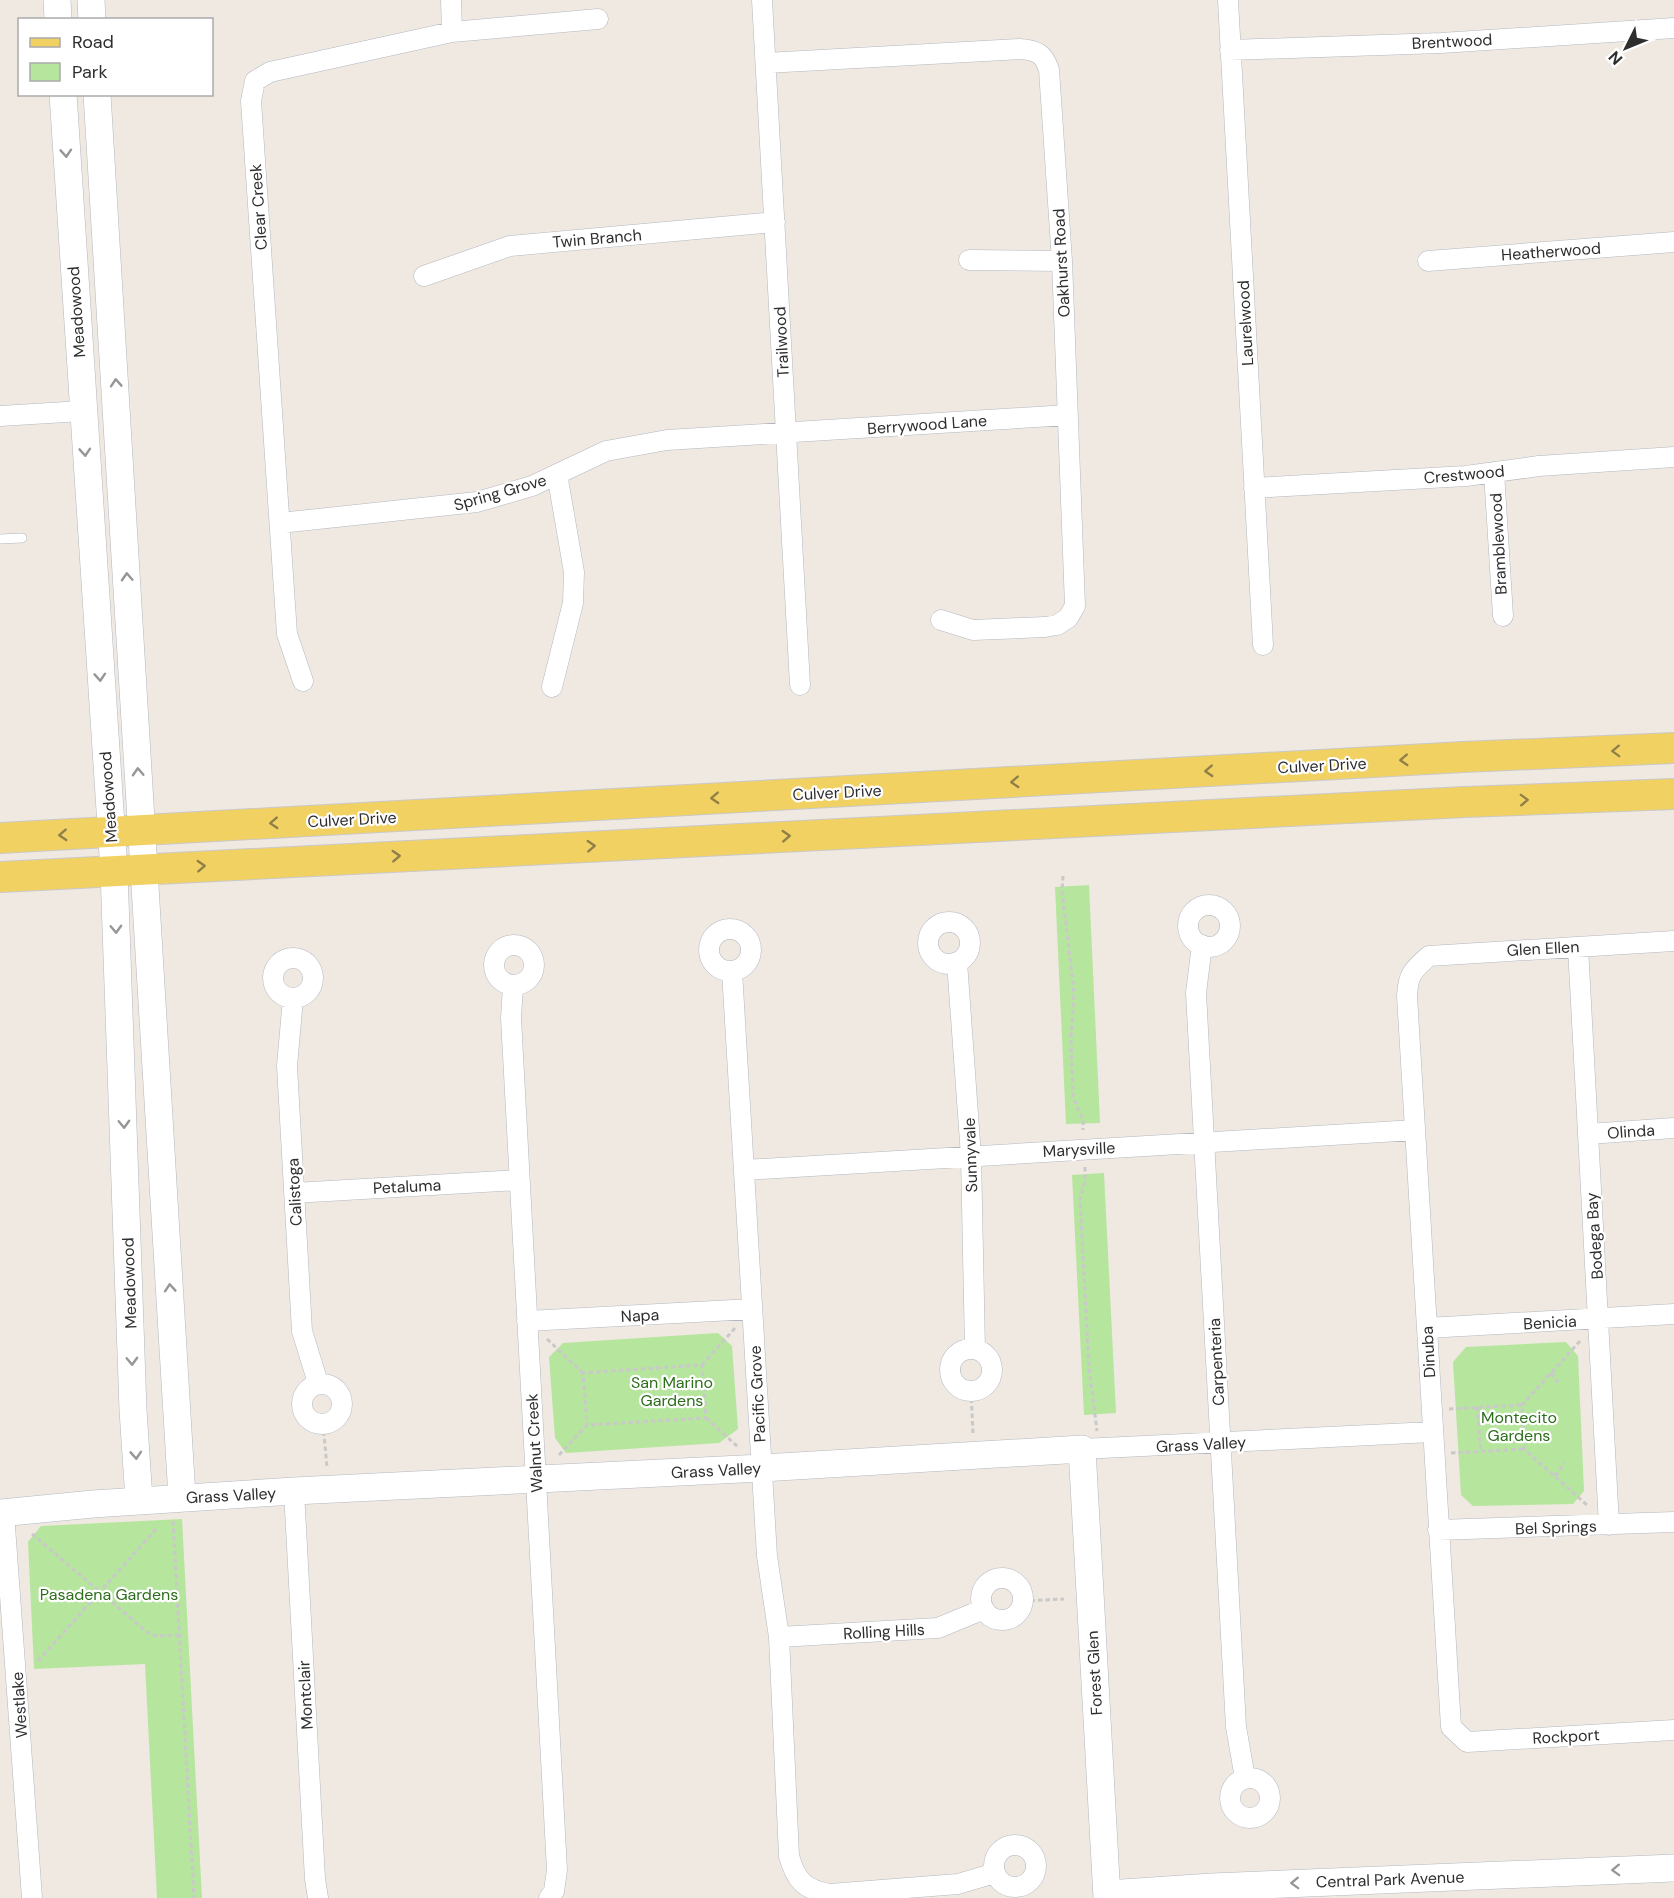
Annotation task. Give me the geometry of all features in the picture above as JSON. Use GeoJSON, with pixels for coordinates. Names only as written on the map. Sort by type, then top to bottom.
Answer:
{"type":"FeatureCollection","features":[{"type":"Feature","properties":{"kind":"main road"},"geometry":{"type":"LineString","coordinates":[[57,0],[58,18]]}},
{"type":"Feature","properties":{"kind":"main road"},"geometry":{"type":"LineString","coordinates":[[91,0],[92,18]]}},
{"type":"Feature","properties":{"kind":"main road","name":"Meadowood"},"geometry":{"type":"LineString","coordinates":[[63,96],[82,411],[114,870],[133,1401],[139,1500]]}},
{"type":"Feature","properties":{"kind":"main road","name":"Meadowood"},"geometry":{"type":"LineString","coordinates":[[97,96],[177,1400],[177,1498]]}},
{"type":"Feature","properties":{"kind":"main road","name":"Culver Drive"},"geometry":{"type":"LineString","coordinates":[[0,838],[1451,758],[1674,748]]}},
{"type":"Feature","properties":{"kind":"main road"},"geometry":{"type":"LineString","coordinates":[[0,877],[1465,802],[1674,794]]}},
{"type":"Feature","properties":{"kind":"main road"},"geometry":{"type":"LineString","coordinates":[[133,1401],[177,1400]]}},
{"type":"Feature","properties":{"kind":"main road","name":"Grass Valley"},"geometry":{"type":"LineString","coordinates":[[2,1513],[139,1500],[1082,1449]]}},
{"type":"Feature","properties":{"kind":"main road","name":"Forest Glen"},"geometry":{"type":"LineString","coordinates":[[1082,1449],[1107,1896]]}},
{"type":"Feature","properties":{"kind":"main road","name":"Central Park Avenue"},"geometry":{"type":"LineString","coordinates":[[1107,1896],[1674,1868]]}},
{"type":"Feature","properties":{"kind":"street"},"geometry":{"type":"LineString","coordinates":[[451,0],[452,32]]}},
{"type":"Feature","properties":{"kind":"street","name":"Trailwood"},"geometry":{"type":"LineString","coordinates":[[762,0],[800,685]]}},
{"type":"Feature","properties":{"kind":"street","name":"Laurelwood"},"geometry":{"type":"LineString","coordinates":[[1228,0],[1263,645]]}},
{"type":"Feature","properties":{"kind":"street","name":"Clear Creek"},"geometry":{"type":"LineString","coordinates":[[303,681],[287,634],[251,100],[255,81],[270,72],[452,32],[598,19]]}},
{"type":"Feature","properties":{"kind":"street","name":"Brentwood"},"geometry":{"type":"LineString","coordinates":[[1230,50],[1441,43],[1674,28]]}},
{"type":"Feature","properties":{"kind":"street","name":"Oakhurst Road"},"geometry":{"type":"LineString","coordinates":[[766,63],[1034,50],[1045,58],[1049,70],[1062,261],[1075,606],[1068,618],[1057,626],[973,630],[940,620]]}},
{"type":"Feature","properties":{"kind":"street","name":"Twin Branch"},"geometry":{"type":"LineString","coordinates":[[424,276],[510,246],[775,222]]}},
{"type":"Feature","properties":{"kind":"street","name":"Heatherwood"},"geometry":{"type":"LineString","coordinates":[[1428,261],[1674,242]]}},
{"type":"Feature","properties":{"kind":"street"},"geometry":{"type":"LineString","coordinates":[[969,260],[1062,261]]}},
{"type":"Feature","properties":{"kind":"street"},"geometry":{"type":"LineString","coordinates":[[0,416],[82,411]]}},
{"type":"Feature","properties":{"kind":"street","name":"Berrywood Lane"},"geometry":{"type":"LineString","coordinates":[[786,433],[1068,415]]}},
{"type":"Feature","properties":{"kind":"street","name":"Spring Grove"},"geometry":{"type":"LineString","coordinates":[[280,523],[458,505],[532,486],[606,451],[656,441],[786,433]]}},
{"type":"Feature","properties":{"kind":"street","name":"Crestwood"},"geometry":{"type":"LineString","coordinates":[[1254,488],[1674,457]]}},
{"type":"Feature","properties":{"kind":"street","name":"Bramblewood"},"geometry":{"type":"LineString","coordinates":[[1494,472],[1503,616]]}},
{"type":"Feature","properties":{"kind":"street"},"geometry":{"type":"LineString","coordinates":[[552,687],[573,603],[574,572],[557,474]]}},
{"type":"Feature","properties":{"kind":"street","name":"Glen Ellen"},"geometry":{"type":"LineString","coordinates":[[1416,967],[1429,956],[1446,954],[1674,940]]}},
{"type":"Feature","properties":{"kind":"street","name":"Carpenteria"},"geometry":{"type":"LineString","coordinates":[[1202,945],[1196,993],[1236,1727],[1245,1778]]}},
{"type":"Feature","properties":{"kind":"street","name":"Bodega Bay"},"geometry":{"type":"LineString","coordinates":[[1578,946],[1600,1319],[1609,1525]]}},
{"type":"Feature","properties":{"kind":"street","name":"Sunnyvale"},"geometry":{"type":"LineString","coordinates":[[957,962],[971,1156],[975,1349]]}},
{"type":"Feature","properties":{"kind":"street","name":"Dinuba"},"geometry":{"type":"LineString","coordinates":[[1416,967],[1408,980],[1407,996],[1449,1714],[1451,1727],[1459,1737]]}},
{"type":"Feature","properties":{"kind":"street","name":"Pacific Grove"},"geometry":{"type":"LineString","coordinates":[[732,971],[767,1556],[779,1637],[789,1856],[793,1872],[801,1885],[814,1891],[830,1894],[958,1884],[995,1873]]}},
{"type":"Feature","properties":{"kind":"street","name":"Walnut Creek"},"geometry":{"type":"LineString","coordinates":[[513,986],[511,1018],[519,1180],[557,1870],[554,1891],[549,1898]]}},
{"type":"Feature","properties":{"kind":"street","name":"Calistoga"},"geometry":{"type":"LineString","coordinates":[[293,998],[287,1066],[302,1330],[318,1383]]}},
{"type":"Feature","properties":{"kind":"street","name":"Olinda"},"geometry":{"type":"LineString","coordinates":[[1588,1134],[1674,1128]]}},
{"type":"Feature","properties":{"kind":"street","name":"Marysville"},"geometry":{"type":"LineString","coordinates":[[744,1170],[1415,1130]]}},
{"type":"Feature","properties":{"kind":"street","name":"Petaluma"},"geometry":{"type":"LineString","coordinates":[[294,1193],[519,1180]]}},
{"type":"Feature","properties":{"kind":"street","name":"Napa"},"geometry":{"type":"LineString","coordinates":[[527,1322],[752,1309]]}},
{"type":"Feature","properties":{"kind":"street","name":"Benicia"},"geometry":{"type":"LineString","coordinates":[[1427,1328],[1674,1314]]}},
{"type":"Feature","properties":{"kind":"street"},"geometry":{"type":"LineString","coordinates":[[975,1349],[989,1359],[991,1376],[979,1389],[970,1390],[955,1384],[950,1367],[958,1353],[975,1349]]}},
{"type":"Feature","properties":{"kind":"street"},"geometry":{"type":"LineString","coordinates":[[318,1383],[335,1387],[343,1402],[338,1418],[322,1424],[307,1418],[303,1410],[304,1393],[318,1383]]}},
{"type":"Feature","properties":{"kind":"street","name":"Grass Valley"},"geometry":{"type":"LineString","coordinates":[[1082,1449],[1432,1431]]}},
{"type":"Feature","properties":{"kind":"street","name":"Montclair"},"geometry":{"type":"LineString","coordinates":[[294,1491],[318,1898]]}},
{"type":"Feature","properties":{"kind":"street","name":"Westlake"},"geometry":{"type":"LineString","coordinates":[[2,1513],[32,1898]]}},
{"type":"Feature","properties":{"kind":"street","name":"Bel Springs"},"geometry":{"type":"LineString","coordinates":[[1438,1530],[1674,1522]]}},
{"type":"Feature","properties":{"kind":"street"},"geometry":{"type":"LineString","coordinates":[[1002,1578],[1018,1585],[1023,1601],[1015,1616],[998,1619],[984,1609],[982,1601],[987,1585],[1002,1578]]}},
{"type":"Feature","properties":{"kind":"street","name":"Rolling Hills"},"geometry":{"type":"LineString","coordinates":[[779,1637],[938,1628],[984,1609]]}},
{"type":"Feature","properties":{"kind":"street","name":"Rockport"},"geometry":{"type":"LineString","coordinates":[[1459,1737],[1467,1742],[1674,1730]]}},
{"type":"Feature","properties":{"kind":"lane"},"geometry":{"type":"LineString","coordinates":[[0,539],[22,537]]}},
{"type":"Feature","properties":{"kind":"path"},"geometry":{"type":"LineString","coordinates":[[583,1373],[702,1365],[752,1309]]}},
{"type":"Feature","properties":{"kind":"path"},"geometry":{"type":"LineString","coordinates":[[1524,1449],[1522,1405],[1600,1319]]}},
{"type":"Feature","properties":{"kind":"path"},"geometry":{"type":"LineString","coordinates":[[527,1322],[583,1373],[587,1425]]}},
{"type":"Feature","properties":{"kind":"path"},"geometry":{"type":"LineString","coordinates":[[702,1365],[706,1418],[762,1468]]}},
{"type":"Feature","properties":{"kind":"path"},"geometry":{"type":"LineString","coordinates":[[1551,1373],[1559,1384]]}},
{"type":"Feature","properties":{"kind":"path"},"geometry":{"type":"LineString","coordinates":[[970,1390],[974,1455]]}},
{"type":"Feature","properties":{"kind":"path"},"geometry":{"type":"LineString","coordinates":[[1431,1410],[1522,1405]]}},
{"type":"Feature","properties":{"kind":"path"},"geometry":{"type":"LineString","coordinates":[[1477,1407],[1481,1452]]}},
{"type":"Feature","properties":{"kind":"path"},"geometry":{"type":"LineString","coordinates":[[536,1479],[587,1425],[706,1418]]}},
{"type":"Feature","properties":{"kind":"path"},"geometry":{"type":"LineString","coordinates":[[322,1424],[329,1489]]}},
{"type":"Feature","properties":{"kind":"path"},"geometry":{"type":"LineString","coordinates":[[1433,1454],[1524,1449],[1609,1525]]}},
{"type":"Feature","properties":{"kind":"path"},"geometry":{"type":"LineString","coordinates":[[1555,1476],[1565,1463]]}},
{"type":"Feature","properties":{"kind":"path"},"geometry":{"type":"LineString","coordinates":[[177,1498],[179,1635],[194,1898]]}},
{"type":"Feature","properties":{"kind":"path"},"geometry":{"type":"LineString","coordinates":[[38,1660],[157,1527]]}},
{"type":"Feature","properties":{"kind":"path"},"geometry":{"type":"LineString","coordinates":[[32,1534],[147,1632],[157,1636],[179,1635]]}},
{"type":"Feature","properties":{"kind":"path"},"geometry":{"type":"LineString","coordinates":[[1023,1601],[1064,1599]]}},
{"type":"Feature","properties":{"kind":"green space"},"geometry":{"type":"Polygon","coordinates":[[[1089,885],[1100,1123],[1066,1124],[1055,887],[1089,885]]]}},
{"type":"Feature","properties":{"kind":"green space"},"geometry":{"type":"Polygon","coordinates":[[[1104,1173],[1116,1413],[1084,1415],[1072,1175],[1104,1173]]]}},
{"type":"Feature","properties":{"kind":"green space","name":"San Marino Gardens"},"geometry":{"type":"Polygon","coordinates":[[[718,1333],[732,1346],[738,1429],[719,1443],[566,1453],[555,1438],[549,1357],[563,1343],[718,1333]]]}},
{"type":"Feature","properties":{"kind":"green space","name":"Montecito Gardens"},"geometry":{"type":"Polygon","coordinates":[[[1566,1342],[1578,1356],[1584,1491],[1573,1504],[1473,1506],[1461,1495],[1453,1362],[1466,1347],[1566,1342]]]}},
{"type":"Feature","properties":{"kind":"green space","name":"Pasadena Gardens"},"geometry":{"type":"Polygon","coordinates":[[[182,1519],[202,1898],[157,1898],[145,1664],[34,1669],[28,1542],[41,1526],[182,1519]]]}}]}
